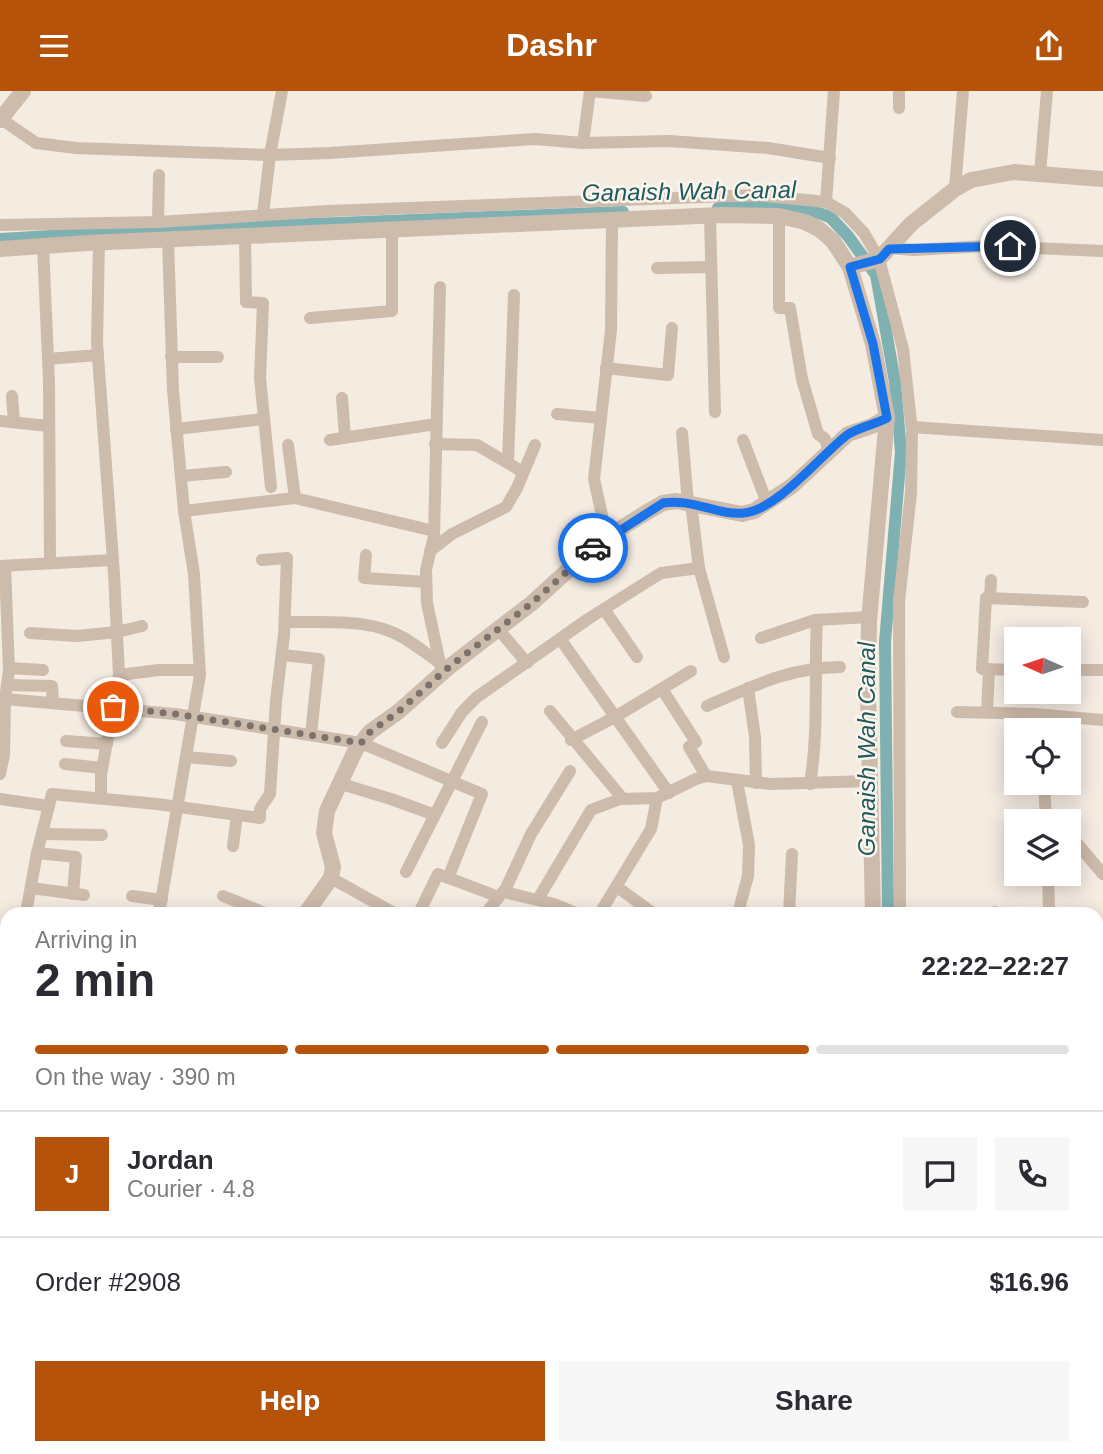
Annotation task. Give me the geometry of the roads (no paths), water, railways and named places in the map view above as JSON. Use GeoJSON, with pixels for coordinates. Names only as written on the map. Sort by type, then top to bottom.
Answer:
{"type":"FeatureCollection","features":[{"type":"Feature","properties":{"kind":"street"},"geometry":{"type":"LineString","coordinates":[[23,91],[0,120],[36,143],[76,148],[270,155],[343,153],[535,139],[583,143],[681,142],[768,148],[830,158]]}},
{"type":"Feature","properties":{"kind":"street"},"geometry":{"type":"LineString","coordinates":[[263,214],[282,91]]}},
{"type":"Feature","properties":{"kind":"street"},"geometry":{"type":"LineString","coordinates":[[583,143],[590,91],[646,96]]}},
{"type":"Feature","properties":{"kind":"street"},"geometry":{"type":"LineString","coordinates":[[826,202],[834,91]]}},
{"type":"Feature","properties":{"kind":"street"},"geometry":{"type":"LineString","coordinates":[[899,91],[899,108]]}},
{"type":"Feature","properties":{"kind":"street"},"geometry":{"type":"LineString","coordinates":[[955,189],[963,91]]}},
{"type":"Feature","properties":{"kind":"street"},"geometry":{"type":"LineString","coordinates":[[1040,173],[1046,91]]}},
{"type":"Feature","properties":{"kind":"street"},"geometry":{"type":"LineString","coordinates":[[881,256],[911,224],[955,189],[971,180],[1014,172],[1103,179]]}},
{"type":"Feature","properties":{"kind":"street"},"geometry":{"type":"LineString","coordinates":[[158,222],[159,175]]}},
{"type":"Feature","properties":{"kind":"street"},"geometry":{"type":"LineString","coordinates":[[0,225],[158,222],[263,214],[756,195],[826,202],[845,213],[881,256],[903,349],[912,427],[911,493],[899,601],[900,907]]}},
{"type":"Feature","properties":{"kind":"street"},"geometry":{"type":"LineString","coordinates":[[710,216],[715,412]]}},
{"type":"Feature","properties":{"kind":"street"},"geometry":{"type":"LineString","coordinates":[[0,249],[710,216],[779,216],[805,222],[819,229],[833,241],[850,267],[873,344],[887,418],[870,617],[868,690],[873,907]]}},
{"type":"Feature","properties":{"kind":"street"},"geometry":{"type":"LineString","coordinates":[[779,216],[779,308],[790,308],[802,379],[818,434],[825,439],[829,452]]}},
{"type":"Feature","properties":{"kind":"street"},"geometry":{"type":"LineString","coordinates":[[607,538],[594,479],[611,330],[612,220]]}},
{"type":"Feature","properties":{"kind":"street"},"geometry":{"type":"LineString","coordinates":[[310,318],[392,311],[392,229]]}},
{"type":"Feature","properties":{"kind":"street"},"geometry":{"type":"LineString","coordinates":[[245,237],[246,302],[263,303],[260,378],[271,487]]}},
{"type":"Feature","properties":{"kind":"street"},"geometry":{"type":"LineString","coordinates":[[160,907],[179,807],[199,670],[194,574],[184,511],[176,429],[168,240]]}},
{"type":"Feature","properties":{"kind":"street"},"geometry":{"type":"LineString","coordinates":[[99,243],[98,355],[119,675],[103,768],[101,798]]}},
{"type":"Feature","properties":{"kind":"street"},"geometry":{"type":"LineString","coordinates":[[43,246],[48,359],[50,563]]}},
{"type":"Feature","properties":{"kind":"street"},"geometry":{"type":"LineString","coordinates":[[850,267],[881,256],[985,246],[1103,251]]}},
{"type":"Feature","properties":{"kind":"street"},"geometry":{"type":"LineString","coordinates":[[657,268],[710,267]]}},
{"type":"Feature","properties":{"kind":"street"},"geometry":{"type":"LineString","coordinates":[[440,287],[434,531],[426,582],[426,603],[441,668]]}},
{"type":"Feature","properties":{"kind":"street"},"geometry":{"type":"LineString","coordinates":[[508,461],[514,295]]}},
{"type":"Feature","properties":{"kind":"street"},"geometry":{"type":"LineString","coordinates":[[606,368],[668,375],[672,328]]}},
{"type":"Feature","properties":{"kind":"street"},"geometry":{"type":"LineString","coordinates":[[48,359],[98,355]]}},
{"type":"Feature","properties":{"kind":"street"},"geometry":{"type":"LineString","coordinates":[[171,357],[218,357]]}},
{"type":"Feature","properties":{"kind":"street"},"geometry":{"type":"LineString","coordinates":[[12,396],[14,422]]}},
{"type":"Feature","properties":{"kind":"street"},"geometry":{"type":"LineString","coordinates":[[342,398],[345,437]]}},
{"type":"Feature","properties":{"kind":"street"},"geometry":{"type":"LineString","coordinates":[[557,414],[600,418]]}},
{"type":"Feature","properties":{"kind":"street"},"geometry":{"type":"LineString","coordinates":[[310,907],[331,879],[333,867],[324,833],[327,811],[338,783],[370,732],[398,712],[441,668],[499,630],[599,542],[663,503],[676,501],[742,514],[754,511],[792,486],[848,434],[887,418]]}},
{"type":"Feature","properties":{"kind":"street"},"geometry":{"type":"LineString","coordinates":[[176,429],[264,419]]}},
{"type":"Feature","properties":{"kind":"street"},"geometry":{"type":"LineString","coordinates":[[0,421],[49,426]]}},
{"type":"Feature","properties":{"kind":"street"},"geometry":{"type":"LineString","coordinates":[[330,439],[436,424]]}},
{"type":"Feature","properties":{"kind":"street"},"geometry":{"type":"LineString","coordinates":[[912,427],[1103,440]]}},
{"type":"Feature","properties":{"kind":"street"},"geometry":{"type":"LineString","coordinates":[[682,433],[699,568],[724,657]]}},
{"type":"Feature","properties":{"kind":"street"},"geometry":{"type":"LineString","coordinates":[[743,440],[766,503]]}},
{"type":"Feature","properties":{"kind":"street"},"geometry":{"type":"LineString","coordinates":[[435,444],[477,445],[523,472]]}},
{"type":"Feature","properties":{"kind":"street"},"geometry":{"type":"LineString","coordinates":[[288,445],[295,498]]}},
{"type":"Feature","properties":{"kind":"street"},"geometry":{"type":"LineString","coordinates":[[430,551],[452,534],[506,507],[535,445]]}},
{"type":"Feature","properties":{"kind":"street"},"geometry":{"type":"LineString","coordinates":[[269,468],[290,463]]}},
{"type":"Feature","properties":{"kind":"street"},"geometry":{"type":"LineString","coordinates":[[181,476],[226,472]]}},
{"type":"Feature","properties":{"kind":"street"},"geometry":{"type":"LineString","coordinates":[[184,511],[295,498],[434,531]]}},
{"type":"Feature","properties":{"kind":"street"},"geometry":{"type":"LineString","coordinates":[[366,555],[365,579],[426,582]]}},
{"type":"Feature","properties":{"kind":"street"},"geometry":{"type":"LineString","coordinates":[[27,907],[52,794],[260,817],[261,809],[270,794],[285,622],[287,558],[262,560]]}},
{"type":"Feature","properties":{"kind":"street"},"geometry":{"type":"LineString","coordinates":[[0,770],[4,755],[6,678],[2,566],[113,560]]}},
{"type":"Feature","properties":{"kind":"street"},"geometry":{"type":"LineString","coordinates":[[471,744],[445,738],[462,712],[477,697],[661,573],[699,568]]}},
{"type":"Feature","properties":{"kind":"street"},"geometry":{"type":"LineString","coordinates":[[990,599],[991,580]]}},
{"type":"Feature","properties":{"kind":"street"},"geometry":{"type":"LineString","coordinates":[[1004,670],[982,669],[986,599],[1083,602]]}},
{"type":"Feature","properties":{"kind":"street"},"geometry":{"type":"LineString","coordinates":[[604,609],[637,657]]}},
{"type":"Feature","properties":{"kind":"street"},"geometry":{"type":"LineString","coordinates":[[761,638],[817,620],[870,617]]}},
{"type":"Feature","properties":{"kind":"street"},"geometry":{"type":"LineString","coordinates":[[810,784],[816,724],[814,667],[817,620]]}},
{"type":"Feature","properties":{"kind":"street"},"geometry":{"type":"LineString","coordinates":[[285,622],[354,623],[373,627],[402,637],[441,668]]}},
{"type":"Feature","properties":{"kind":"street"},"geometry":{"type":"LineString","coordinates":[[30,633],[77,636],[117,632],[142,626]]}},
{"type":"Feature","properties":{"kind":"street"},"geometry":{"type":"LineString","coordinates":[[499,630],[527,663]]}},
{"type":"Feature","properties":{"kind":"street"},"geometry":{"type":"LineString","coordinates":[[561,640],[615,717],[663,796]]}},
{"type":"Feature","properties":{"kind":"street"},"geometry":{"type":"LineString","coordinates":[[282,655],[319,659],[311,734]]}},
{"type":"Feature","properties":{"kind":"street"},"geometry":{"type":"LineString","coordinates":[[707,706],[774,677],[814,667],[839,667]]}},
{"type":"Feature","properties":{"kind":"street"},"geometry":{"type":"LineString","coordinates":[[987,712],[989,669]]}},
{"type":"Feature","properties":{"kind":"street"},"geometry":{"type":"LineString","coordinates":[[6,678],[43,670]]}},
{"type":"Feature","properties":{"kind":"street"},"geometry":{"type":"LineString","coordinates":[[119,675],[159,670],[199,670]]}},
{"type":"Feature","properties":{"kind":"street"},"geometry":{"type":"LineString","coordinates":[[1082,670],[1103,670]]}},
{"type":"Feature","properties":{"kind":"street"},"geometry":{"type":"LineString","coordinates":[[572,740],[691,671]]}},
{"type":"Feature","properties":{"kind":"street"},"geometry":{"type":"LineString","coordinates":[[6,678],[52,686],[53,703]]}},
{"type":"Feature","properties":{"kind":"street"},"geometry":{"type":"LineString","coordinates":[[748,688],[755,737],[756,783]]}},
{"type":"Feature","properties":{"kind":"street"},"geometry":{"type":"LineString","coordinates":[[662,689],[696,742],[689,747],[706,776]]}},
{"type":"Feature","properties":{"kind":"street"},"geometry":{"type":"LineString","coordinates":[[5,699],[113,707],[361,743],[482,794],[448,878]]}},
{"type":"Feature","properties":{"kind":"street"},"geometry":{"type":"LineString","coordinates":[[550,711],[623,799]]}},
{"type":"Feature","properties":{"kind":"street"},"geometry":{"type":"LineString","coordinates":[[957,712],[1035,714],[1103,720]]}},
{"type":"Feature","properties":{"kind":"street"},"geometry":{"type":"LineString","coordinates":[[1035,714],[1036,718]]}},
{"type":"Feature","properties":{"kind":"street"},"geometry":{"type":"LineString","coordinates":[[406,872],[482,722]]}},
{"type":"Feature","properties":{"kind":"street"},"geometry":{"type":"LineString","coordinates":[[66,741],[107,744]]}},
{"type":"Feature","properties":{"kind":"street"},"geometry":{"type":"LineString","coordinates":[[186,757],[231,761]]}},
{"type":"Feature","properties":{"kind":"street"},"geometry":{"type":"LineString","coordinates":[[65,764],[103,768]]}},
{"type":"Feature","properties":{"kind":"street"},"geometry":{"type":"LineString","coordinates":[[492,907],[531,834],[570,771]]}},
{"type":"Feature","properties":{"kind":"street"},"geometry":{"type":"LineString","coordinates":[[538,899],[591,810],[623,799],[663,796],[706,776],[756,783],[870,782]]}},
{"type":"Feature","properties":{"kind":"street"},"geometry":{"type":"LineString","coordinates":[[737,781],[749,845],[748,876],[740,907]]}},
{"type":"Feature","properties":{"kind":"street"},"geometry":{"type":"LineString","coordinates":[[338,783],[435,815]]}},
{"type":"Feature","properties":{"kind":"street"},"geometry":{"type":"LineString","coordinates":[[604,907],[651,829],[663,796]]}},
{"type":"Feature","properties":{"kind":"street"},"geometry":{"type":"LineString","coordinates":[[0,799],[49,806]]}},
{"type":"Feature","properties":{"kind":"street"},"geometry":{"type":"LineString","coordinates":[[233,846],[237,815]]}},
{"type":"Feature","properties":{"kind":"street"},"geometry":{"type":"LineString","coordinates":[[43,834],[102,835]]}},
{"type":"Feature","properties":{"kind":"street"},"geometry":{"type":"LineString","coordinates":[[1081,848],[1103,874]]}},
{"type":"Feature","properties":{"kind":"street"},"geometry":{"type":"LineString","coordinates":[[31,888],[79,894],[76,857],[37,853]]}},
{"type":"Feature","properties":{"kind":"street"},"geometry":{"type":"LineString","coordinates":[[789,907],[792,853]]}},
{"type":"Feature","properties":{"kind":"street"},"geometry":{"type":"LineString","coordinates":[[422,907],[438,874],[501,895],[538,899],[553,907]]}},
{"type":"Feature","properties":{"kind":"street"},"geometry":{"type":"LineString","coordinates":[[331,879],[381,907]]}},
{"type":"Feature","properties":{"kind":"street"},"geometry":{"type":"LineString","coordinates":[[1048,886],[1049,907]]}},
{"type":"Feature","properties":{"kind":"street"},"geometry":{"type":"LineString","coordinates":[[617,887],[645,907]]}},
{"type":"Feature","properties":{"kind":"street"},"geometry":{"type":"LineString","coordinates":[[132,896],[162,900]]}},
{"type":"Feature","properties":{"kind":"street"},"geometry":{"type":"LineString","coordinates":[[223,896],[250,907]]}},
{"type":"Feature","properties":{"kind":"waterway","name":"Ganaish Wah Canal"},"geometry":{"type":"LineString","coordinates":[[718,208],[798,206],[830,217],[848,236],[876,275],[895,382],[901,452],[885,642],[888,907]]}},
{"type":"Feature","properties":{"kind":"waterway","name":"Ganaish Wah Canal"},"geometry":{"type":"LineString","coordinates":[[0,239],[154,230],[623,212]]}}]}
